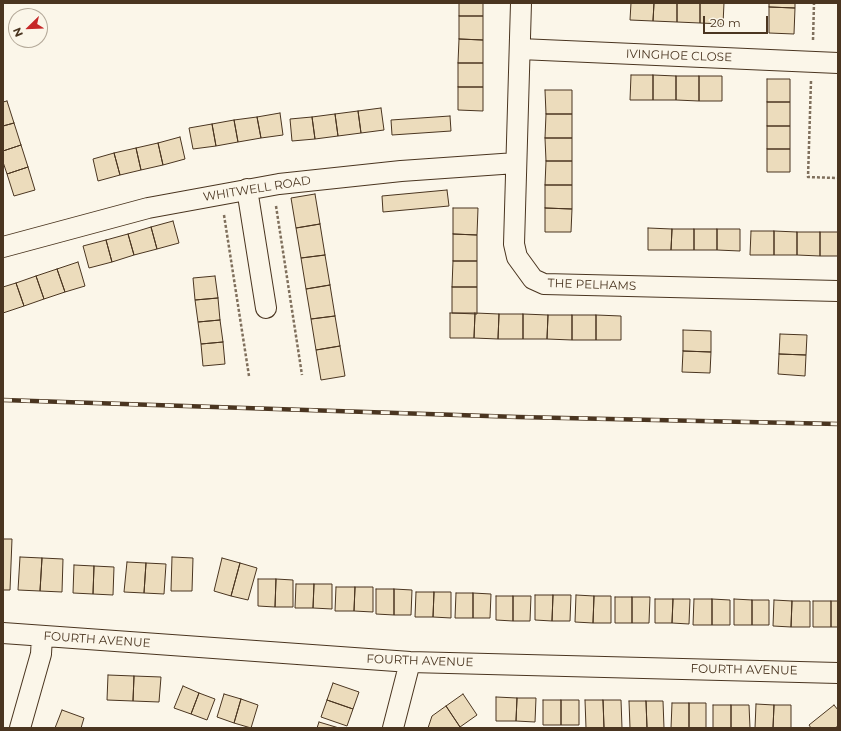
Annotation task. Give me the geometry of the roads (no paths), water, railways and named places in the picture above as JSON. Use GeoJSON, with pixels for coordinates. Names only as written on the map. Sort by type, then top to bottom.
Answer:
{"type":"FeatureCollection","features":[{"type":"Feature","properties":{"kind":"street","name":"THE PELHAMS"},"geometry":{"type":"LineString","coordinates":[[521,3],[514,244],[517,257],[533,279],[544,284],[838,291]]}},
{"type":"Feature","properties":{"kind":"street","name":"IVINGHOE CLOSE"},"geometry":{"type":"LineString","coordinates":[[520,49],[838,62]]}},
{"type":"Feature","properties":{"kind":"street","name":"WHITWELL ROAD"},"geometry":{"type":"LineString","coordinates":[[3,247],[148,208],[247,189],[401,171],[516,164]]}},
{"type":"Feature","properties":{"kind":"street"},"geometry":{"type":"LineString","coordinates":[[247,189],[266,308]]}},
{"type":"Feature","properties":{"kind":"street","name":"FOURTH AVENUE"},"geometry":{"type":"LineString","coordinates":[[3,633],[410,662],[838,673]]}},
{"type":"Feature","properties":{"kind":"street"},"geometry":{"type":"LineString","coordinates":[[20,728],[41,654],[42,636]]}},
{"type":"Feature","properties":{"kind":"street"},"geometry":{"type":"LineString","coordinates":[[392,728],[410,662]]}},
{"type":"Feature","properties":{"kind":"railway"},"geometry":{"type":"LineString","coordinates":[[3,400],[518,417],[838,424]]}}]}
